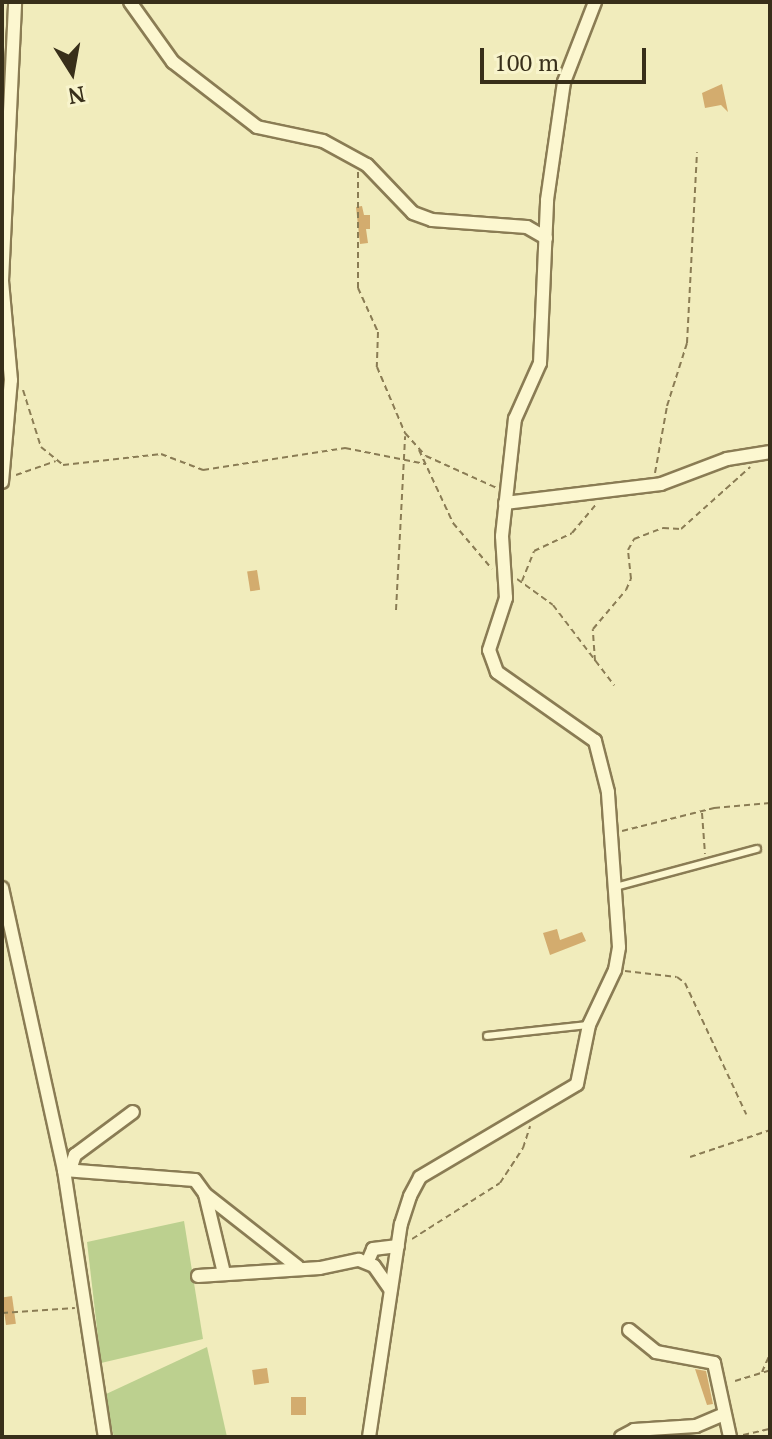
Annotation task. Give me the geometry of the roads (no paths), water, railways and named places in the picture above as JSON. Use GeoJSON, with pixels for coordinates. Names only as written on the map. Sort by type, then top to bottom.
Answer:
{"type":"FeatureCollection","features":[{"type":"Feature","properties":{"kind":"street"},"geometry":{"type":"LineString","coordinates":[[2,481],[11,380],[2,281],[15,2]]}},
{"type":"Feature","properties":{"kind":"street"},"geometry":{"type":"LineString","coordinates":[[130,2],[173,62],[257,127],[323,141],[358,160],[413,213],[432,220],[527,227],[546,238]]}},
{"type":"Feature","properties":{"kind":"street"},"geometry":{"type":"LineString","coordinates":[[369,1437],[398,1246],[410,1196],[420,1177],[577,1084],[589,1025],[615,970],[619,947],[608,792],[595,741],[497,672],[491,663],[489,650],[506,598],[505,503],[517,406],[540,363],[546,238],[564,82],[595,2]]}},
{"type":"Feature","properties":{"kind":"street"},"geometry":{"type":"LineString","coordinates":[[505,503],[652,485],[727,459],[768,455]]}},
{"type":"Feature","properties":{"kind":"street"},"geometry":{"type":"LineString","coordinates":[[2,888],[67,1170],[105,1437]]}},
{"type":"Feature","properties":{"kind":"street"},"geometry":{"type":"LineString","coordinates":[[67,1170],[75,1155],[133,1112]]}},
{"type":"Feature","properties":{"kind":"street"},"geometry":{"type":"LineString","coordinates":[[67,1170],[189,1178],[298,1267]]}},
{"type":"Feature","properties":{"kind":"street"},"geometry":{"type":"LineString","coordinates":[[205,1194],[224,1273]]}},
{"type":"Feature","properties":{"kind":"street"},"geometry":{"type":"LineString","coordinates":[[368,1261],[373,1249],[398,1246]]}},
{"type":"Feature","properties":{"kind":"street"},"geometry":{"type":"LineString","coordinates":[[198,1276],[368,1261]]}},
{"type":"Feature","properties":{"kind":"street"},"geometry":{"type":"LineString","coordinates":[[368,1261],[391,1290]]}},
{"type":"Feature","properties":{"kind":"street"},"geometry":{"type":"LineString","coordinates":[[629,1330],[656,1352],[709,1359],[724,1414],[736,1436]]}},
{"type":"Feature","properties":{"kind":"street"},"geometry":{"type":"LineString","coordinates":[[621,1437],[634,1430],[696,1426],[724,1414]]}},
{"type":"Feature","properties":{"kind":"lane"},"geometry":{"type":"LineString","coordinates":[[615,887],[757,849]]}},
{"type":"Feature","properties":{"kind":"lane"},"geometry":{"type":"LineString","coordinates":[[487,1036],[589,1025]]}}]}
